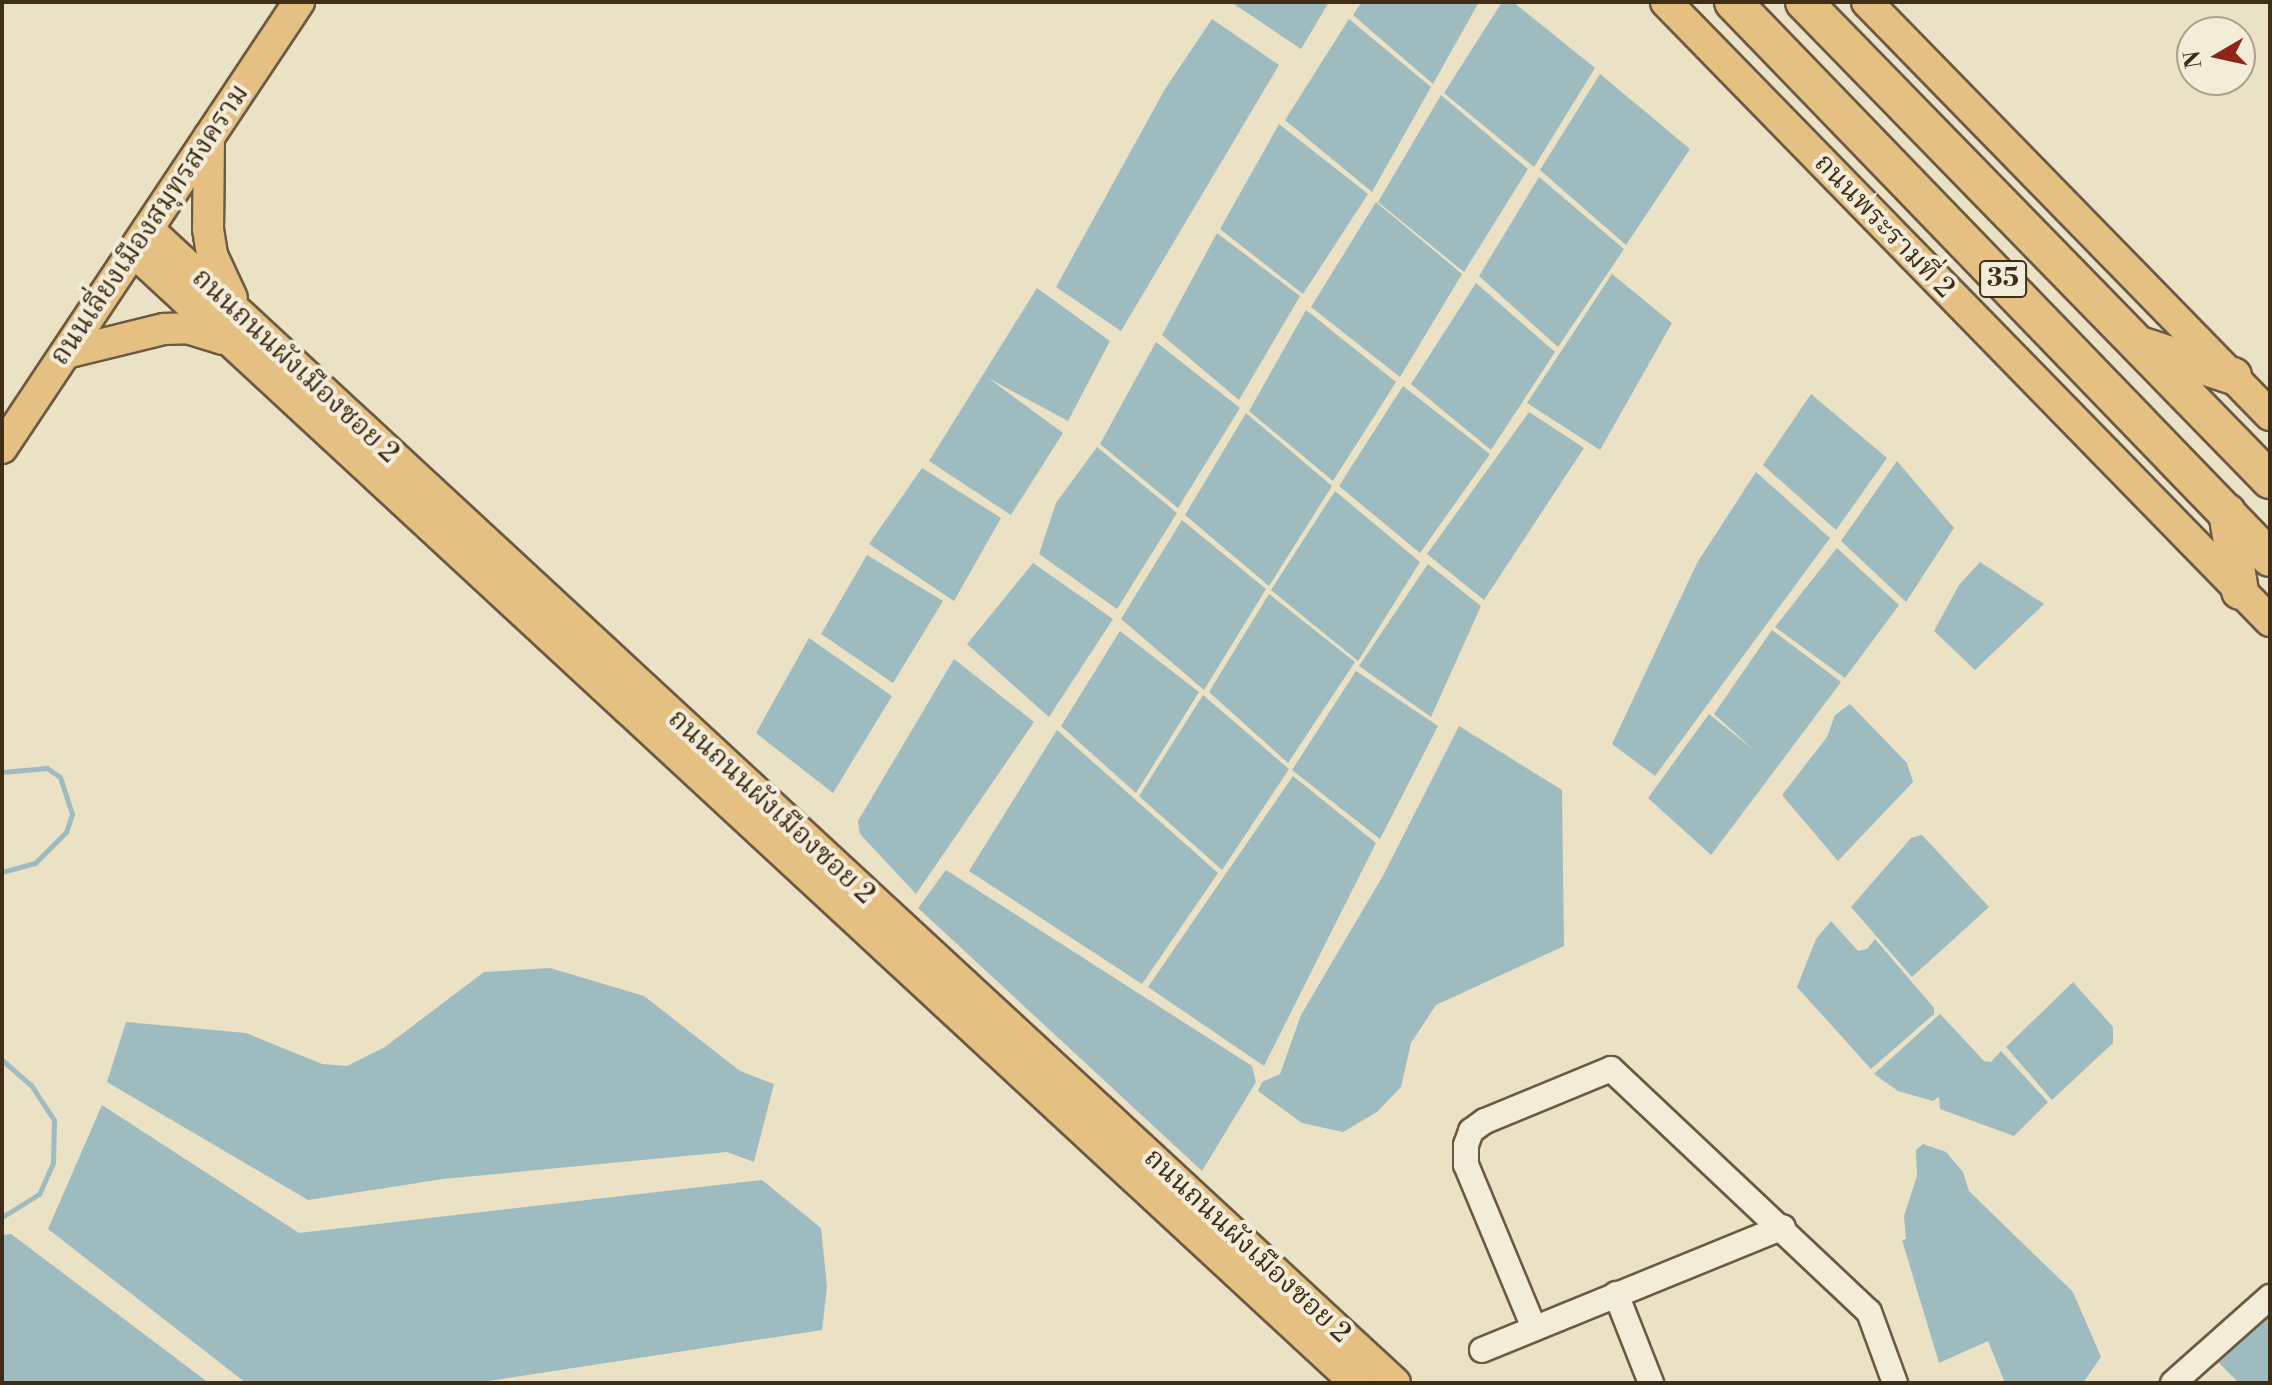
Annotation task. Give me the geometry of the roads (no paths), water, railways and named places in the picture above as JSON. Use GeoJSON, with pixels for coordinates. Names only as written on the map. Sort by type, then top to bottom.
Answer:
{"type":"FeatureCollection","features":[{"type":"Feature","properties":{"kind":"highway","name":"ถนนพระรามที่ 2"},"geometry":{"type":"LineString","coordinates":[[1733,2],[2270,558]]}},
{"type":"Feature","properties":{"kind":"highway","name":"35"},"geometry":{"type":"LineString","coordinates":[[1804,2],[2270,480]]}},
{"type":"Feature","properties":{"kind":"highway"},"geometry":{"type":"LineString","coordinates":[[2138,344],[2233,376]]}},
{"type":"Feature","properties":{"kind":"highway"},"geometry":{"type":"LineString","coordinates":[[2227,512],[2240,591]]}},
{"type":"Feature","properties":{"kind":"main road","name":"ถนนเลี่ยงเมืองสมุทรสงคราม"},"geometry":{"type":"LineString","coordinates":[[2,448],[299,2]]}},
{"type":"Feature","properties":{"kind":"main road","name":"ถนนพระรามที่ 2"},"geometry":{"type":"LineString","coordinates":[[1666,2],[2270,621]]}},
{"type":"Feature","properties":{"kind":"main road"},"geometry":{"type":"LineString","coordinates":[[1867,2],[2270,415]]}},
{"type":"Feature","properties":{"kind":"main road"},"geometry":{"type":"LineString","coordinates":[[66,353],[164,329],[238,330],[212,255],[209,137]]}},
{"type":"Feature","properties":{"kind":"main road","name":"ถนนถนนผังเมืองซอย 2"},"geometry":{"type":"LineString","coordinates":[[140,240],[1356,1383]]}},
{"type":"Feature","properties":{"kind":"main road","name":"ถนนถนนผังเมืองซอย 2"},"geometry":{"type":"LineString","coordinates":[[282,371],[1395,1383]]}},
{"type":"Feature","properties":{"kind":"street"},"geometry":{"type":"LineString","coordinates":[[1534,1328],[1466,1165],[1466,1145],[1471,1131],[1485,1121],[1611,1069],[1783,1227],[1869,1312],[1881,1331],[1895,1383]]}},
{"type":"Feature","properties":{"kind":"street"},"geometry":{"type":"LineString","coordinates":[[1482,1350],[1783,1227]]}},
{"type":"Feature","properties":{"kind":"street"},"geometry":{"type":"LineString","coordinates":[[1616,1294],[1651,1383]]}},
{"type":"Feature","properties":{"kind":"street"},"geometry":{"type":"LineString","coordinates":[[2173,1383],[2270,1297]]}},
{"type":"Feature","properties":{"kind":"water"},"geometry":{"type":"Polygon","coordinates":[[[1231,2],[1329,2],[1301,49],[1231,2]]]}},
{"type":"Feature","properties":{"kind":"water"},"geometry":{"type":"Polygon","coordinates":[[[1362,2],[1479,2],[1433,84],[1353,15],[1362,2]]]}},
{"type":"Feature","properties":{"kind":"water"},"geometry":{"type":"Polygon","coordinates":[[[1502,2],[1513,2],[1595,68],[1534,167],[1444,93],[1502,2]]]}},
{"type":"Feature","properties":{"kind":"water"},"geometry":{"type":"Polygon","coordinates":[[[1212,19],[1279,65],[1121,331],[1056,287],[1165,89],[1212,19]]]}},
{"type":"Feature","properties":{"kind":"water"},"geometry":{"type":"Polygon","coordinates":[[[1349,19],[1431,87],[1372,192],[1285,120],[1349,19]]]}},
{"type":"Feature","properties":{"kind":"water"},"geometry":{"type":"Polygon","coordinates":[[[1600,74],[1690,149],[1626,245],[1540,170],[1600,74]]]}},
{"type":"Feature","properties":{"kind":"water"},"geometry":{"type":"Polygon","coordinates":[[[1441,95],[1528,169],[1464,272],[1378,202],[1441,95]]]}},
{"type":"Feature","properties":{"kind":"water"},"geometry":{"type":"Polygon","coordinates":[[[1279,124],[1368,194],[1303,294],[1220,229],[1279,124]]]}},
{"type":"Feature","properties":{"kind":"water"},"geometry":{"type":"Polygon","coordinates":[[[1539,177],[1624,249],[1558,347],[1479,276],[1539,177]]]}},
{"type":"Feature","properties":{"kind":"water"},"geometry":{"type":"Polygon","coordinates":[[[1376,202],[1462,274],[1400,377],[1311,307],[1376,202]]]}},
{"type":"Feature","properties":{"kind":"water"},"geometry":{"type":"Polygon","coordinates":[[[1217,233],[1300,296],[1239,400],[1162,335],[1217,233]]]}},
{"type":"Feature","properties":{"kind":"water"},"geometry":{"type":"Polygon","coordinates":[[[1612,274],[1672,323],[1600,450],[1527,403],[1612,274]]]}},
{"type":"Feature","properties":{"kind":"water"},"geometry":{"type":"Polygon","coordinates":[[[1476,283],[1555,352],[1491,450],[1411,384],[1476,283]]]}},
{"type":"Feature","properties":{"kind":"water"},"geometry":{"type":"Polygon","coordinates":[[[1037,288],[1110,341],[1068,421],[988,378],[1063,433],[1011,515],[929,461],[1037,288]]]}},
{"type":"Feature","properties":{"kind":"water"},"geometry":{"type":"Polygon","coordinates":[[[1306,310],[1396,382],[1333,481],[1249,411],[1306,310]]]}},
{"type":"Feature","properties":{"kind":"water"},"geometry":{"type":"Polygon","coordinates":[[[1156,342],[1240,408],[1178,508],[1100,444],[1156,342]]]}},
{"type":"Feature","properties":{"kind":"water"},"geometry":{"type":"Polygon","coordinates":[[[1403,386],[1490,454],[1420,553],[1339,486],[1403,386]]]}},
{"type":"Feature","properties":{"kind":"water"},"geometry":{"type":"Polygon","coordinates":[[[1811,394],[1887,458],[1836,530],[1763,465],[1811,394]]]}},
{"type":"Feature","properties":{"kind":"water"},"geometry":{"type":"Polygon","coordinates":[[[1529,412],[1584,448],[1484,600],[1427,554],[1529,412]]]}},
{"type":"Feature","properties":{"kind":"water"},"geometry":{"type":"Polygon","coordinates":[[[1246,413],[1332,486],[1269,586],[1185,515],[1246,413]]]}},
{"type":"Feature","properties":{"kind":"water"},"geometry":{"type":"Polygon","coordinates":[[[1097,447],[1177,513],[1117,609],[1039,554],[1056,503],[1097,447]]]}},
{"type":"Feature","properties":{"kind":"water"},"geometry":{"type":"Polygon","coordinates":[[[1897,461],[1954,528],[1906,602],[1841,541],[1897,461]]]}},
{"type":"Feature","properties":{"kind":"water"},"geometry":{"type":"Polygon","coordinates":[[[922,468],[1001,518],[954,601],[869,544],[922,468]]]}},
{"type":"Feature","properties":{"kind":"water"},"geometry":{"type":"Polygon","coordinates":[[[1756,472],[1830,538],[1655,776],[1612,744],[1697,563],[1756,472]]]}},
{"type":"Feature","properties":{"kind":"water"},"geometry":{"type":"Polygon","coordinates":[[[1335,491],[1420,562],[1358,661],[1271,590],[1335,491]]]}},
{"type":"Feature","properties":{"kind":"water"},"geometry":{"type":"Polygon","coordinates":[[[1182,520],[1266,589],[1204,690],[1121,619],[1182,520]]]}},
{"type":"Feature","properties":{"kind":"water"},"geometry":{"type":"Polygon","coordinates":[[[1837,548],[1899,605],[1845,678],[1775,627],[1837,548]]]}},
{"type":"Feature","properties":{"kind":"water"},"geometry":{"type":"Polygon","coordinates":[[[867,555],[943,601],[893,683],[821,634],[867,555]]]}},
{"type":"Feature","properties":{"kind":"water"},"geometry":{"type":"Polygon","coordinates":[[[1980,562],[2044,604],[1975,670],[1934,631],[1959,585],[1980,562]]]}},
{"type":"Feature","properties":{"kind":"water"},"geometry":{"type":"Polygon","coordinates":[[[1033,563],[1113,619],[1049,717],[967,644],[1033,563]]]}},
{"type":"Feature","properties":{"kind":"water"},"geometry":{"type":"Polygon","coordinates":[[[1428,564],[1481,606],[1431,717],[1359,666],[1428,564]]]}},
{"type":"Feature","properties":{"kind":"water"},"geometry":{"type":"Polygon","coordinates":[[[1269,594],[1355,662],[1288,763],[1209,692],[1269,594]]]}},
{"type":"Feature","properties":{"kind":"water"},"geometry":{"type":"Polygon","coordinates":[[[1772,630],[1841,682],[1711,855],[1648,798],[1709,714],[1755,751],[1714,714],[1772,630]]]}},
{"type":"Feature","properties":{"kind":"water"},"geometry":{"type":"Polygon","coordinates":[[[1120,631],[1199,692],[1136,793],[1061,726],[1120,631]]]}},
{"type":"Feature","properties":{"kind":"water"},"geometry":{"type":"Polygon","coordinates":[[[809,638],[892,696],[833,793],[756,733],[809,638]]]}},
{"type":"Feature","properties":{"kind":"water"},"geometry":{"type":"Polygon","coordinates":[[[954,659],[1034,722],[916,894],[860,834],[858,821],[954,659]]]}},
{"type":"Feature","properties":{"kind":"water"},"geometry":{"type":"Polygon","coordinates":[[[1356,671],[1438,726],[1380,839],[1292,770],[1356,671]]]}},
{"type":"Feature","properties":{"kind":"water"},"geometry":{"type":"Polygon","coordinates":[[[1203,695],[1289,769],[1222,870],[1139,796],[1203,695]]]}},
{"type":"Feature","properties":{"kind":"water"},"geometry":{"type":"Polygon","coordinates":[[[1850,704],[1907,763],[1913,782],[1838,861],[1782,795],[1827,737],[1835,715],[1850,704]]]}},
{"type":"Feature","properties":{"kind":"water"},"geometry":{"type":"Polygon","coordinates":[[[1459,726],[1562,790],[1564,946],[1436,1005],[1411,1043],[1401,1087],[1377,1112],[1343,1132],[1302,1123],[1258,1091],[1262,1082],[1280,1074],[1301,1015],[1384,874],[1459,726]]]}},
{"type":"Feature","properties":{"kind":"water"},"geometry":{"type":"Polygon","coordinates":[[[1057,730],[1218,873],[1142,984],[969,871],[1057,730]]]}},
{"type":"Feature","properties":{"kind":"water"},"geometry":{"type":"Polygon","coordinates":[[[1293,776],[1376,843],[1264,1066],[1148,987],[1293,776]]]}},
{"type":"Feature","properties":{"kind":"water"},"geometry":{"type":"Polygon","coordinates":[[[1922,835],[1989,907],[1912,977],[1851,907],[1911,838],[1922,835]]]}},
{"type":"Feature","properties":{"kind":"water"},"geometry":{"type":"Polygon","coordinates":[[[946,870],[1252,1066],[1256,1082],[1202,1171],[918,908],[946,870]]]}},
{"type":"Feature","properties":{"kind":"water"},"geometry":{"type":"Polygon","coordinates":[[[1831,921],[1858,951],[1867,949],[1875,939],[1934,1008],[1934,1014],[1871,1069],[1797,987],[1816,939],[1831,921]]]}},
{"type":"Feature","properties":{"kind":"water"},"geometry":{"type":"Polygon","coordinates":[[[550,968],[644,996],[740,1071],[774,1084],[754,1162],[727,1152],[443,1179],[308,1200],[107,1082],[126,1022],[246,1033],[322,1064],[347,1066],[385,1047],[484,972],[550,968]]]}},
{"type":"Feature","properties":{"kind":"water"},"geometry":{"type":"Polygon","coordinates":[[[2073,982],[2113,1027],[2113,1043],[2052,1100],[2006,1047],[2073,982]]]}},
{"type":"Feature","properties":{"kind":"water"},"geometry":{"type":"Polygon","coordinates":[[[1940,1014],[1984,1061],[1991,1062],[2001,1051],[2048,1102],[2014,1136],[1940,1109],[1939,1097],[1933,1101],[1898,1091],[1874,1074],[1940,1014]]]}},
{"type":"Feature","properties":{"kind":"water"},"geometry":{"type":"Polygon","coordinates":[[[102,1105],[299,1233],[762,1180],[821,1228],[827,1286],[822,1330],[475,1383],[246,1383],[48,1229],[102,1105]]]}},
{"type":"Feature","properties":{"kind":"water"},"geometry":{"type":"Polygon","coordinates":[[[1923,1144],[1946,1152],[1963,1172],[1969,1191],[2073,1292],[2101,1357],[2083,1383],[2005,1383],[1988,1341],[1939,1363],[1902,1240],[1906,1239],[1904,1216],[1917,1176],[1916,1150],[1923,1144]]]}},
{"type":"Feature","properties":{"kind":"water"},"geometry":{"type":"Polygon","coordinates":[[[11,1234],[209,1383],[2,1383],[2,1235],[11,1234]]]}},
{"type":"Feature","properties":{"kind":"water"},"geometry":{"type":"Polygon","coordinates":[[[2270,1311],[2270,1383],[2239,1383],[2218,1362],[2270,1311]]]}},
{"type":"Feature","properties":{"kind":"waterway"},"geometry":{"type":"LineString","coordinates":[[2,772],[47,768],[60,777],[72,814],[66,832],[35,863],[2,872]]}},
{"type":"Feature","properties":{"kind":"waterway"},"geometry":{"type":"LineString","coordinates":[[2,1060],[31,1085],[54,1120],[53,1163],[39,1194],[2,1217]]}}]}
